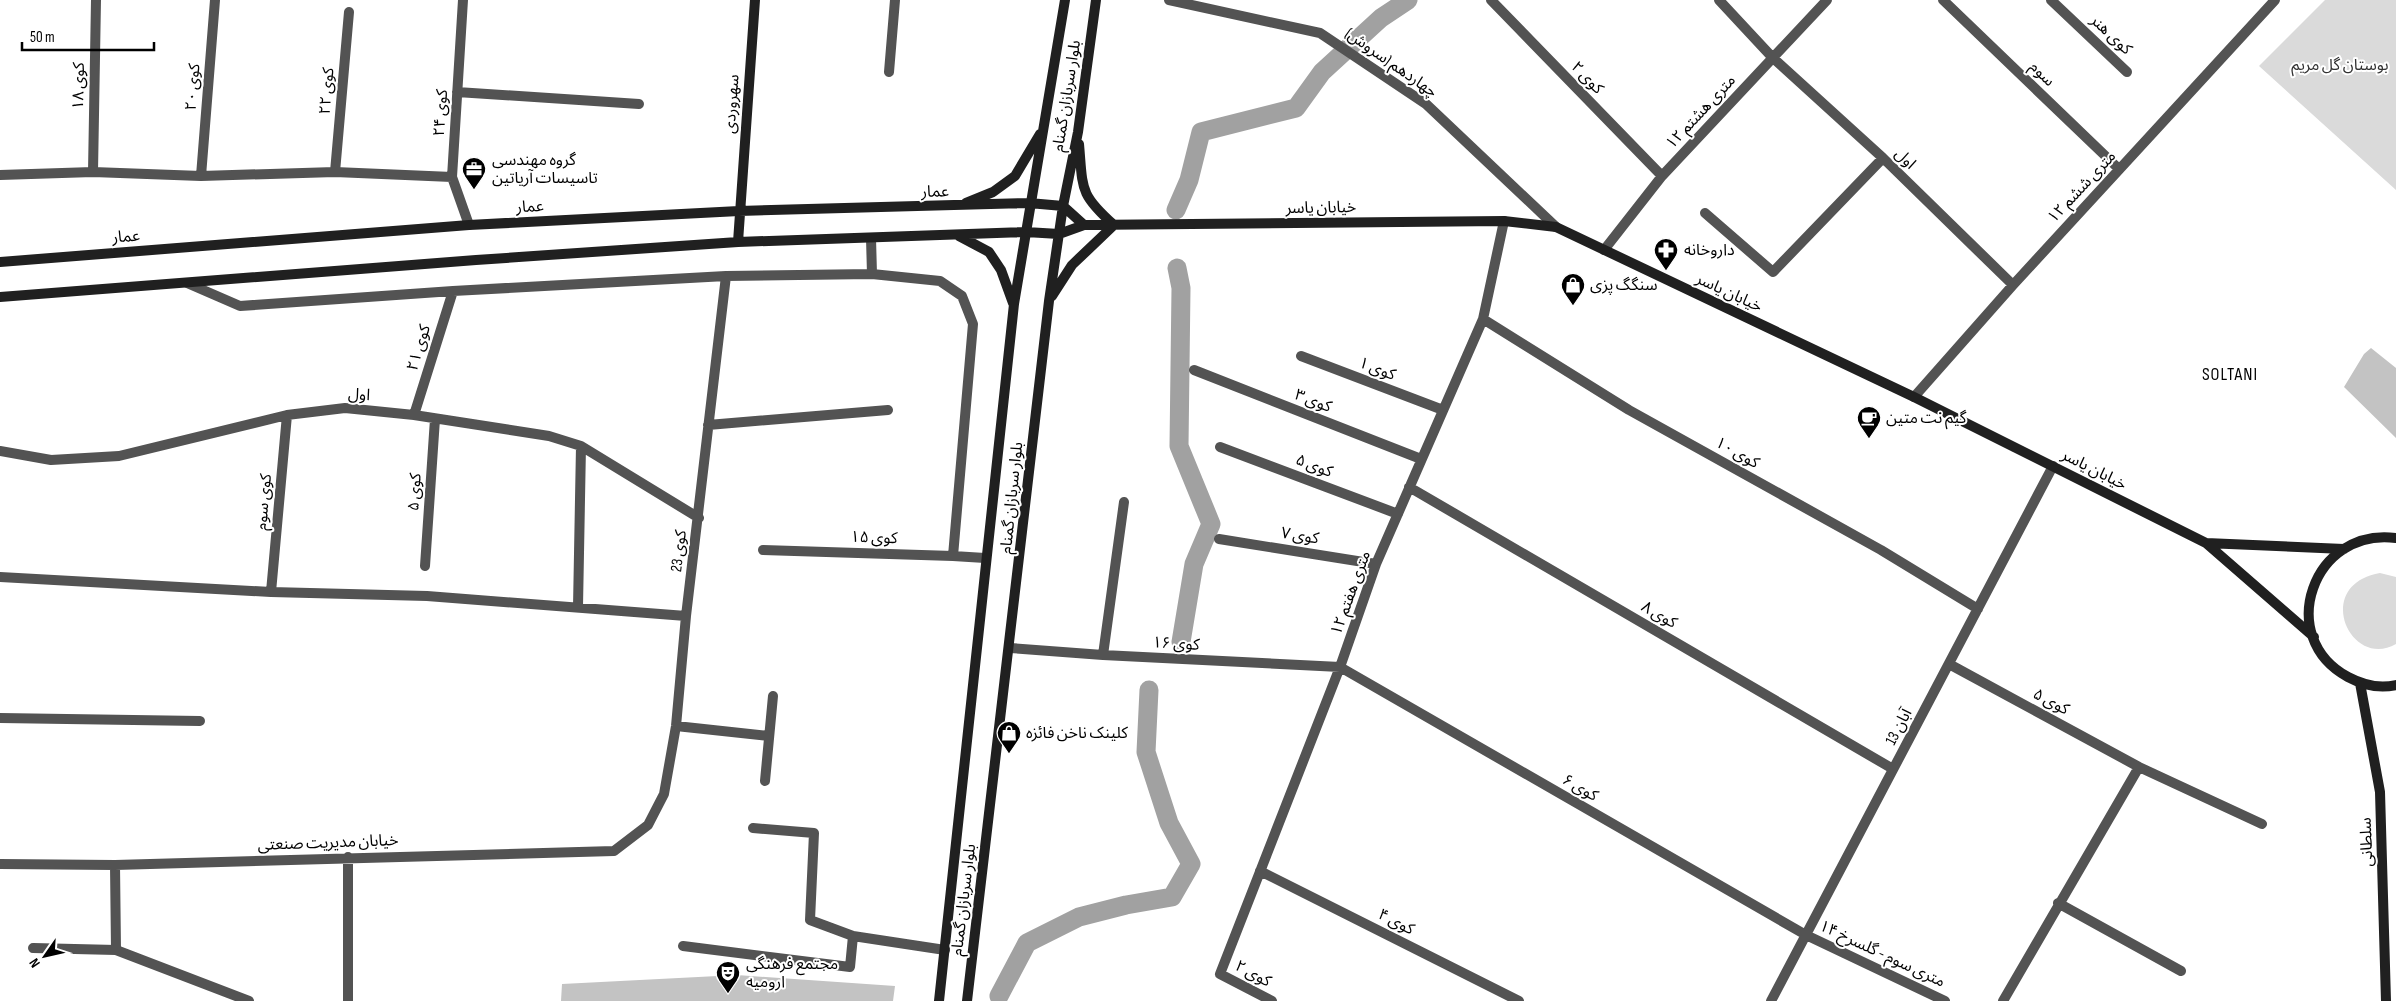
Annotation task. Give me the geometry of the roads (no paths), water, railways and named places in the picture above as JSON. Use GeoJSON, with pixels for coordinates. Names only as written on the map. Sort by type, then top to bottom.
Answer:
{"type":"FeatureCollection","features":[{"type":"Feature","properties":{"kind":"street","name":"کوی ۱۸"},"geometry":{"type":"LineString","coordinates":[[93,172],[96,0]]}},
{"type":"Feature","properties":{"kind":"street","name":"کوی ۲۰"},"geometry":{"type":"LineString","coordinates":[[201,176],[215,0]]}},
{"type":"Feature","properties":{"kind":"street","name":"کوی ۲۴"},"geometry":{"type":"LineString","coordinates":[[463,0],[452,177],[469,226]]}},
{"type":"Feature","properties":{"kind":"street","name":"سهروردی"},"geometry":{"type":"LineString","coordinates":[[738,242],[755,0]]}},
{"type":"Feature","properties":{"kind":"street"},"geometry":{"type":"LineString","coordinates":[[889,72],[895,0]]}},
{"type":"Feature","properties":{"kind":"street","name":"بلوار سربازان گمنام"},"geometry":{"type":"LineString","coordinates":[[967,1001],[1010,648],[1049,301],[1063,206],[1078,132],[1096,0]]}},
{"type":"Feature","properties":{"kind":"street","name":"چهاردهم (سروش)"},"geometry":{"type":"LineString","coordinates":[[1169,0],[1320,32],[1426,104],[1556,227]]}},
{"type":"Feature","properties":{"kind":"street","name":"کوی ۲"},"geometry":{"type":"LineString","coordinates":[[1491,0],[1662,176]]}},
{"type":"Feature","properties":{"kind":"street"},"geometry":{"type":"LineString","coordinates":[[1719,0],[1772,58]]}},
{"type":"Feature","properties":{"kind":"street","name":"۱۲ متری هشتم"},"geometry":{"type":"LineString","coordinates":[[1604,250],[1662,176],[1827,0]]}},
{"type":"Feature","properties":{"kind":"street","name":"کوی هنر"},"geometry":{"type":"LineString","coordinates":[[2051,0],[2127,72]]}},
{"type":"Feature","properties":{"kind":"street","name":"۱۲ متری ششم"},"geometry":{"type":"LineString","coordinates":[[1914,397],[2013,285],[2275,0]]}},
{"type":"Feature","properties":{"kind":"street","name":"بلوار سربازان گمنام"},"geometry":{"type":"LineString","coordinates":[[939,1001],[985,558],[1014,304],[1029,203],[1045,127],[1062,1]]}},
{"type":"Feature","properties":{"kind":"street","name":"سوم"},"geometry":{"type":"LineString","coordinates":[[1950,2],[2120,169]]}},
{"type":"Feature","properties":{"kind":"street","name":"کوی ۲۲"},"geometry":{"type":"LineString","coordinates":[[335,172],[349,12]]}},
{"type":"Feature","properties":{"kind":"street","name":"اول"},"geometry":{"type":"LineString","coordinates":[[1772,58],[1883,158],[2013,285]]}},
{"type":"Feature","properties":{"kind":"street"},"geometry":{"type":"LineString","coordinates":[[457,92],[639,104]]}},
{"type":"Feature","properties":{"kind":"street"},"geometry":{"type":"LineString","coordinates":[[960,206],[993,192],[1016,176],[1045,127]]}},
{"type":"Feature","properties":{"kind":"street"},"geometry":{"type":"LineString","coordinates":[[1049,301],[1068,271],[1084,252],[1114,225],[1092,206],[1083,188],[1078,132]]}},
{"type":"Feature","properties":{"kind":"street"},"geometry":{"type":"LineString","coordinates":[[1704,213],[1772,272],[1883,158]]}},
{"type":"Feature","properties":{"kind":"street"},"geometry":{"type":"LineString","coordinates":[[0,175],[93,172],[201,176],[335,172],[452,177]]}},
{"type":"Feature","properties":{"kind":"street","name":"عمار"},"geometry":{"type":"LineString","coordinates":[[0,262],[469,226],[739,210],[1029,203],[1063,206]]}},
{"type":"Feature","properties":{"kind":"street"},"geometry":{"type":"LineString","coordinates":[[1063,206],[1084,225]]}},
{"type":"Feature","properties":{"kind":"street","name":"خیابان یاسر"},"geometry":{"type":"LineString","coordinates":[[1059,234],[1084,225],[1504,221],[1556,227],[1914,397],[2206,543],[2314,637]]}},
{"type":"Feature","properties":{"kind":"street","name":"۱۲ متری هفتم"},"geometry":{"type":"LineString","coordinates":[[1220,974],[1340,667],[1376,564],[1483,319],[1504,221]]}},
{"type":"Feature","properties":{"kind":"street"},"geometry":{"type":"LineString","coordinates":[[0,297],[738,242],[958,236],[1026,232],[1059,234]]}},
{"type":"Feature","properties":{"kind":"street"},"geometry":{"type":"LineString","coordinates":[[958,236],[988,252],[1001,270],[1014,304]]}},
{"type":"Feature","properties":{"kind":"street"},"geometry":{"type":"LineString","coordinates":[[871,238],[872,274]]}},
{"type":"Feature","properties":{"kind":"street"},"geometry":{"type":"LineString","coordinates":[[186,283],[240,306],[453,291],[726,276],[872,274],[940,280],[962,296],[973,324],[953,556]]}},
{"type":"Feature","properties":{"kind":"street","name":"کوی 23"},"geometry":{"type":"LineString","coordinates":[[648,825],[664,794],[676,726],[686,616],[726,276]]}},
{"type":"Feature","properties":{"kind":"street","name":"کوی ۲۱"},"geometry":{"type":"LineString","coordinates":[[414,415],[453,291]]}},
{"type":"Feature","properties":{"kind":"street","name":"کوی ۱۰"},"geometry":{"type":"LineString","coordinates":[[1483,319],[1629,410],[1881,550],[1978,609]]}},
{"type":"Feature","properties":{"kind":"street","name":"کوی ۱"},"geometry":{"type":"LineString","coordinates":[[1301,356],[1443,410]]}},
{"type":"Feature","properties":{"kind":"street","name":"کوی ۳"},"geometry":{"type":"LineString","coordinates":[[1194,370],[1422,459]]}},
{"type":"Feature","properties":{"kind":"street","name":"اول"},"geometry":{"type":"LineString","coordinates":[[0,451],[51,460],[120,456],[287,415],[345,408],[414,415],[549,436],[581,446],[698,518]]}},
{"type":"Feature","properties":{"kind":"street"},"geometry":{"type":"LineString","coordinates":[[708,425],[888,410]]}},
{"type":"Feature","properties":{"kind":"street","name":"کوی سوم"},"geometry":{"type":"LineString","coordinates":[[271,592],[287,415]]}},
{"type":"Feature","properties":{"kind":"street","name":"کوی ۵"},"geometry":{"type":"LineString","coordinates":[[425,566],[434,419]]}},
{"type":"Feature","properties":{"kind":"street"},"geometry":{"type":"LineString","coordinates":[[578,607],[581,446]]}},
{"type":"Feature","properties":{"kind":"street","name":"کوی ۵"},"geometry":{"type":"LineString","coordinates":[[1220,447],[1398,514]]}},
{"type":"Feature","properties":{"kind":"street","name":"13 آبان"},"geometry":{"type":"LineString","coordinates":[[1771,1001],[2053,466]]}},
{"type":"Feature","properties":{"kind":"street","name":"کوی ۸"},"geometry":{"type":"LineString","coordinates":[[1409,487],[1893,769]]}},
{"type":"Feature","properties":{"kind":"street"},"geometry":{"type":"LineString","coordinates":[[1103,655],[1124,502]]}},
{"type":"Feature","properties":{"kind":"street"},"geometry":{"type":"LineString","coordinates":[[2394,537],[2381,536],[2356,542],[2334,555],[2317,576],[2309,601],[2310,627],[2320,652],[2338,671],[2360,684],[2386,687],[2396,685]]}},
{"type":"Feature","properties":{"kind":"street","name":"کوی ۷"},"geometry":{"type":"LineString","coordinates":[[1219,539],[1376,564]]}},
{"type":"Feature","properties":{"kind":"street","name":"خیابان یاسر"},"geometry":{"type":"LineString","coordinates":[[2206,543],[2344,549]]}},
{"type":"Feature","properties":{"kind":"street","name":"کوی ۱۵"},"geometry":{"type":"LineString","coordinates":[[763,550],[985,558]]}},
{"type":"Feature","properties":{"kind":"street"},"geometry":{"type":"LineString","coordinates":[[0,577],[271,592],[427,596],[686,616]]}},
{"type":"Feature","properties":{"kind":"street","name":"کوی ۱۶"},"geometry":{"type":"LineString","coordinates":[[1010,648],[1103,655],[1340,667]]}},
{"type":"Feature","properties":{"kind":"street","name":"کوی ۵"},"geometry":{"type":"LineString","coordinates":[[1949,664],[2139,766],[2262,824]]}},
{"type":"Feature","properties":{"kind":"street","name":"کوی ۶"},"geometry":{"type":"LineString","coordinates":[[1340,667],[1806,935]]}},
{"type":"Feature","properties":{"kind":"street","name":"سلطانی"},"geometry":{"type":"LineString","coordinates":[[2360,684],[2380,792],[2386,1001]]}},
{"type":"Feature","properties":{"kind":"street"},"geometry":{"type":"LineString","coordinates":[[765,781],[773,696]]}},
{"type":"Feature","properties":{"kind":"street"},"geometry":{"type":"LineString","coordinates":[[0,718],[200,722]]}},
{"type":"Feature","properties":{"kind":"street"},"geometry":{"type":"LineString","coordinates":[[676,726],[769,736]]}},
{"type":"Feature","properties":{"kind":"street"},"geometry":{"type":"LineString","coordinates":[[2003,1001],[2139,766]]}},
{"type":"Feature","properties":{"kind":"street","name":"خیابان مدیریت صنعتی"},"geometry":{"type":"LineString","coordinates":[[0,864],[115,865],[348,857],[614,852],[648,825]]}},
{"type":"Feature","properties":{"kind":"street"},"geometry":{"type":"LineString","coordinates":[[753,828],[814,833],[810,920],[853,936],[945,950]]}},
{"type":"Feature","properties":{"kind":"street"},"geometry":{"type":"LineString","coordinates":[[348,857],[348,1001]]}},
{"type":"Feature","properties":{"kind":"street"},"geometry":{"type":"LineString","coordinates":[[115,865],[116,950]]}},
{"type":"Feature","properties":{"kind":"street","name":"کوی ۴"},"geometry":{"type":"LineString","coordinates":[[1260,870],[1519,1001]]}},
{"type":"Feature","properties":{"kind":"street"},"geometry":{"type":"LineString","coordinates":[[2058,903],[2181,971]]}},
{"type":"Feature","properties":{"kind":"street","name":"۱۴ متری سوم - گلسرخ"},"geometry":{"type":"LineString","coordinates":[[1806,935],[1945,1001]]}},
{"type":"Feature","properties":{"kind":"street"},"geometry":{"type":"LineString","coordinates":[[683,946],[850,967],[853,936]]}},
{"type":"Feature","properties":{"kind":"street"},"geometry":{"type":"LineString","coordinates":[[33,948],[116,950],[249,1001]]}},
{"type":"Feature","properties":{"kind":"street","name":"کوی ۲"},"geometry":{"type":"LineString","coordinates":[[1220,974],[1272,1001]]}},
{"type":"Feature","properties":{"kind":"waterway"},"geometry":{"type":"LineString","coordinates":[[1176,210],[1189,180],[1201,132],[1296,108],[1322,72],[1381,18],[1408,0]]}},
{"type":"Feature","properties":{"kind":"waterway"},"geometry":{"type":"LineString","coordinates":[[1177,268],[1181,288],[1179,446],[1211,524],[1194,564],[1181,642]]}},
{"type":"Feature","properties":{"kind":"waterway"},"geometry":{"type":"LineString","coordinates":[[999,996],[1027,943],[1079,917],[1126,905],[1172,897],[1191,864],[1169,823],[1146,752],[1149,690]]}},
{"type":"Feature","properties":{"kind":"place","name":"گروه مهندسی تاسیسات آریاتین"},"geometry":{"type":"Point","coordinates":[474,190]}},
{"type":"Feature","properties":{"kind":"place","name":"داروخانه"},"geometry":{"type":"Point","coordinates":[1666,271]}},
{"type":"Feature","properties":{"kind":"place","name":"سنگگ پزی"},"geometry":{"type":"Point","coordinates":[1573,306]}},
{"type":"Feature","properties":{"kind":"place","name":"گیم نت متین"},"geometry":{"type":"Point","coordinates":[1869,439]}},
{"type":"Feature","properties":{"kind":"place","name":"کلینک ناخن فائزه"},"geometry":{"type":"Point","coordinates":[1009,754]}},
{"type":"Feature","properties":{"kind":"place","name":"مجتمع فرهنگی ارومیه"},"geometry":{"type":"Point","coordinates":[728,994]}},
{"type":"Feature","properties":{"kind":"district","name":"SOLTANI"},"geometry":{"type":"Point","coordinates":[2230,374]}},
{"type":"Feature","properties":{"kind":"park label","name":"بوستان گل مریم"},"geometry":{"type":"Point","coordinates":[2340,65]}}]}
